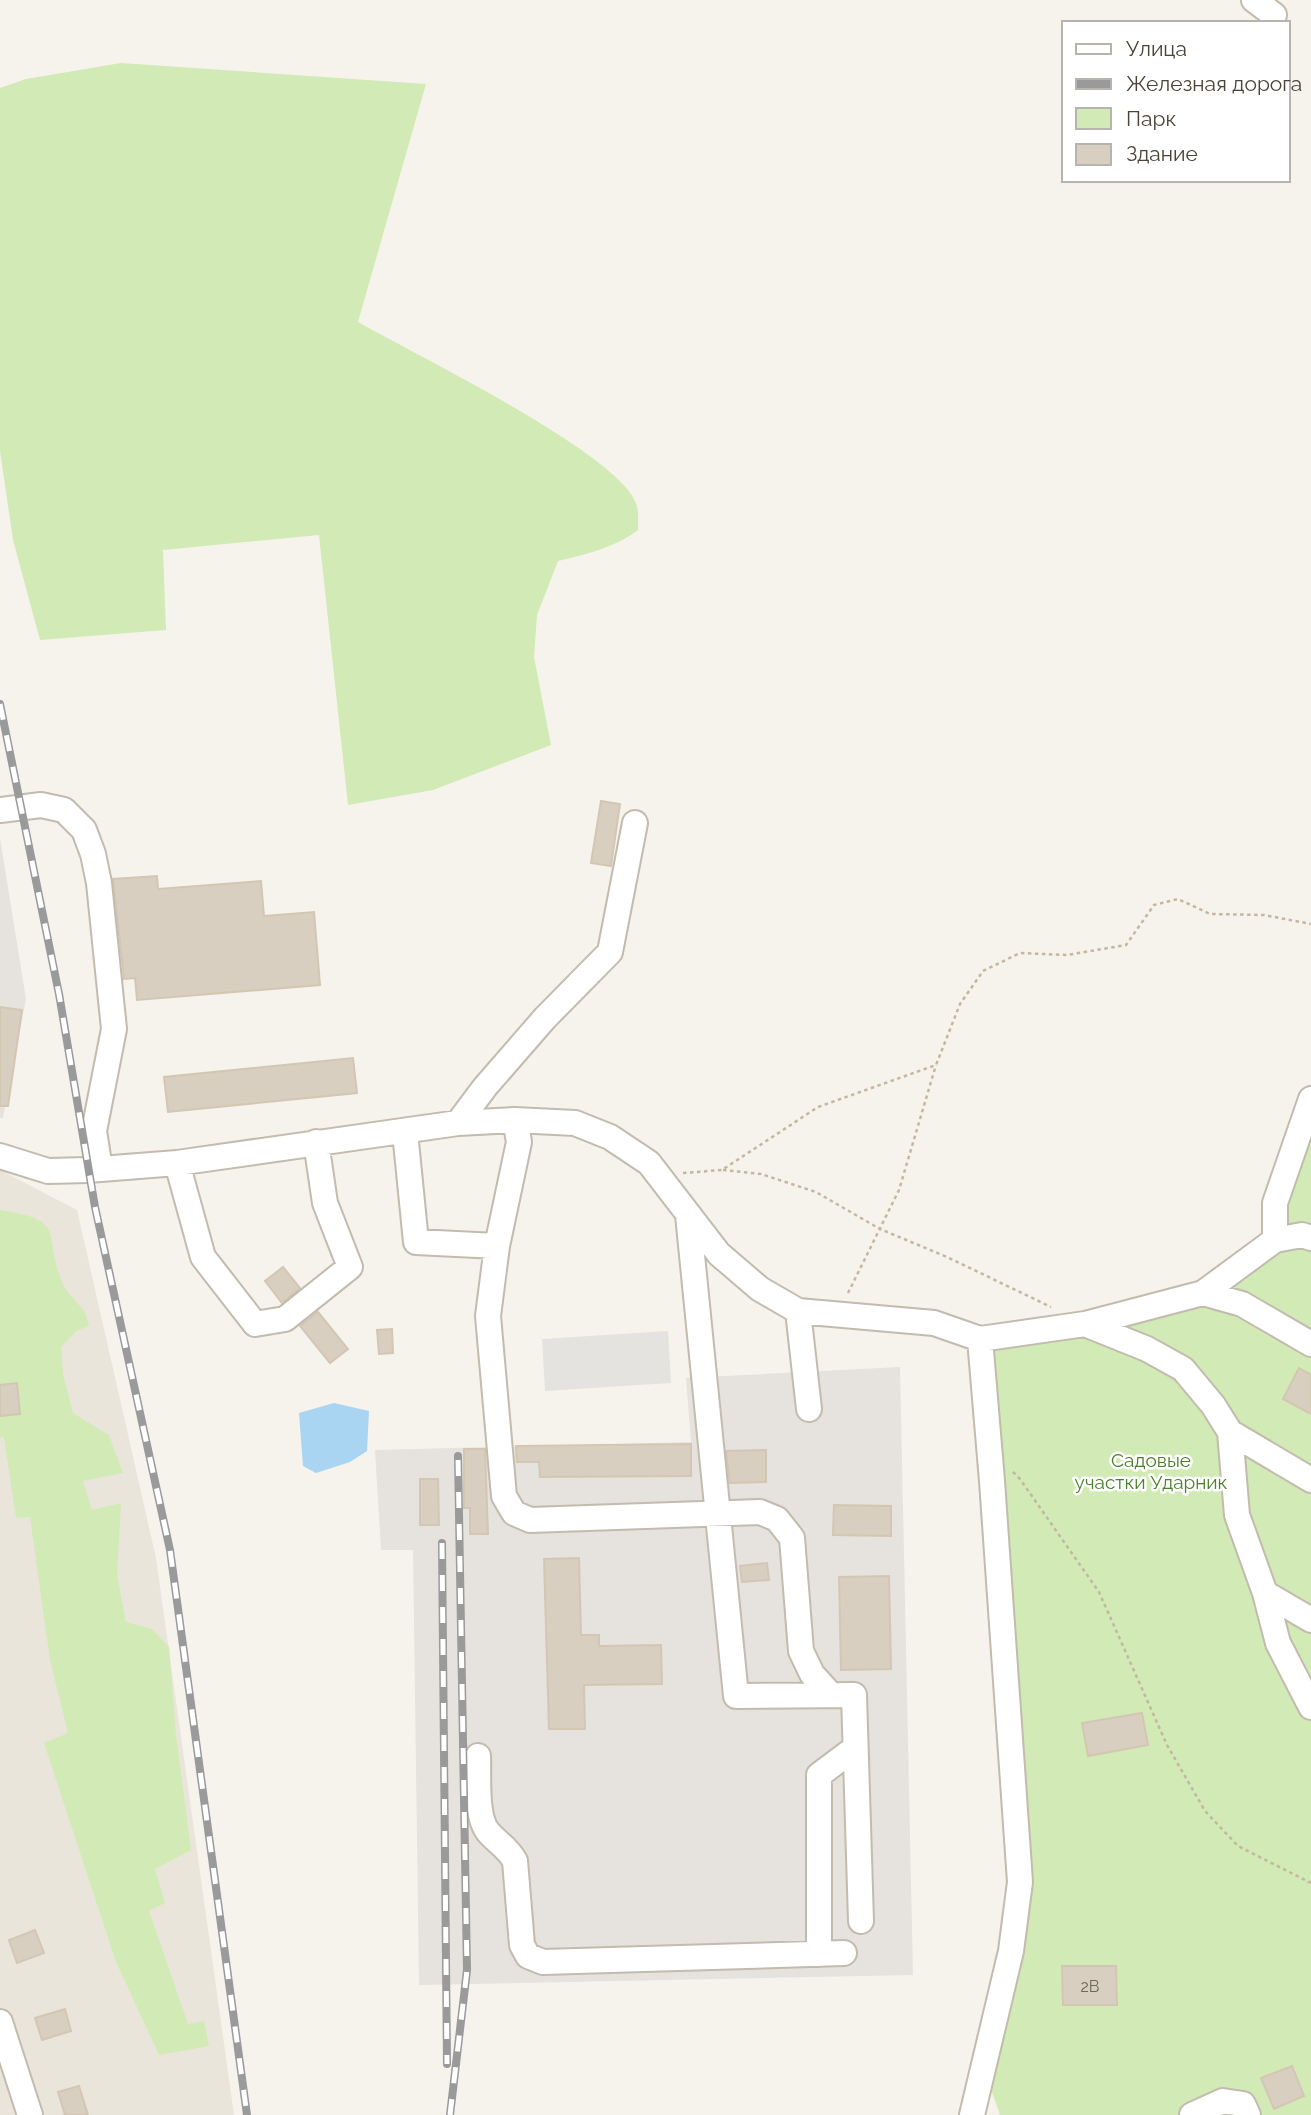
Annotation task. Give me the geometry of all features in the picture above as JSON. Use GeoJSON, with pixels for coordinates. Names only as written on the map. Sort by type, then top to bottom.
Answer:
{"type":"FeatureCollection","features":[{"type":"Feature","properties":{"kind":"street"},"geometry":{"type":"LineString","coordinates":[[1254,0],[1274,15]]}},
{"type":"Feature","properties":{"kind":"street"},"geometry":{"type":"LineString","coordinates":[[0,810],[41,805],[64,810],[84,830],[93,854],[99,883],[114,1029],[94,1131],[100,1169]]}},
{"type":"Feature","properties":{"kind":"street"},"geometry":{"type":"LineString","coordinates":[[458,1122],[545,1018],[610,952],[635,823]]}},
{"type":"Feature","properties":{"kind":"street"},"geometry":{"type":"LineString","coordinates":[[1275,1240],[1275,1203],[1311,1099]]}},
{"type":"Feature","properties":{"kind":"street"},"geometry":{"type":"LineString","coordinates":[[0,1156],[48,1171],[100,1169],[177,1163],[405,1132],[458,1122],[516,1120],[575,1123],[610,1137],[649,1163],[719,1254],[760,1289],[798,1311],[934,1324],[980,1339],[1085,1324],[1203,1293],[1275,1240],[1302,1236],[1311,1238]]}},
{"type":"Feature","properties":{"kind":"street"},"geometry":{"type":"LineString","coordinates":[[516,1120],[519,1142],[497,1246],[488,1316],[504,1496],[514,1513],[530,1520],[760,1513],[778,1519],[792,1538],[801,1651],[812,1674],[831,1695]]}},
{"type":"Feature","properties":{"kind":"street"},"geometry":{"type":"LineString","coordinates":[[405,1132],[416,1242],[497,1246]]}},
{"type":"Feature","properties":{"kind":"street"},"geometry":{"type":"LineString","coordinates":[[177,1163],[203,1257],[255,1324],[285,1319],[350,1267],[325,1203],[316,1142]]}},
{"type":"Feature","properties":{"kind":"street"},"geometry":{"type":"LineString","coordinates":[[688,1215],[736,1696],[854,1695],[860,1921]]}},
{"type":"Feature","properties":{"kind":"street"},"geometry":{"type":"LineString","coordinates":[[1203,1293],[1242,1304],[1311,1344]]}},
{"type":"Feature","properties":{"kind":"street"},"geometry":{"type":"LineString","coordinates":[[798,1311],[809,1409]]}},
{"type":"Feature","properties":{"kind":"street"},"geometry":{"type":"LineString","coordinates":[[1085,1324],[1147,1349],[1183,1369],[1213,1405],[1230,1432],[1311,1480]]}},
{"type":"Feature","properties":{"kind":"street"},"geometry":{"type":"LineString","coordinates":[[972,2115],[1011,1951],[1020,1882],[980,1339]]}},
{"type":"Feature","properties":{"kind":"street"},"geometry":{"type":"LineString","coordinates":[[1230,1432],[1237,1515],[1265,1593],[1278,1643],[1311,1707]]}},
{"type":"Feature","properties":{"kind":"street"},"geometry":{"type":"LineString","coordinates":[[1265,1593],[1311,1619]]}},
{"type":"Feature","properties":{"kind":"street"},"geometry":{"type":"LineString","coordinates":[[819,1954],[819,1775],[855,1748]]}},
{"type":"Feature","properties":{"kind":"street"},"geometry":{"type":"LineString","coordinates":[[478,1756],[481,1819],[488,1832],[509,1849],[515,1861],[522,1945],[528,1956],[543,1962],[844,1953]]}},
{"type":"Feature","properties":{"kind":"street"},"geometry":{"type":"LineString","coordinates":[[0,2022],[30,2115]]}},
{"type":"Feature","properties":{"kind":"street"},"geometry":{"type":"LineString","coordinates":[[1192,2115],[1223,2101],[1243,2104],[1248,2115]]}},
{"type":"Feature","properties":{"kind":"path"},"geometry":{"type":"LineString","coordinates":[[839,1314],[899,1190],[936,1065],[960,1004],[983,971],[1020,953],[1067,956],[1126,945],[1154,905],[1178,899],[1210,914],[1264,915],[1311,924]]}},
{"type":"Feature","properties":{"kind":"path"},"geometry":{"type":"LineString","coordinates":[[722,1170],[818,1107],[936,1065]]}},
{"type":"Feature","properties":{"kind":"path"},"geometry":{"type":"LineString","coordinates":[[659,1175],[722,1170],[761,1174],[816,1192],[880,1229],[947,1257],[1085,1324]]}},
{"type":"Feature","properties":{"kind":"path"},"geometry":{"type":"LineString","coordinates":[[990,1450],[1020,1479],[1099,1592],[1167,1745],[1205,1811],[1238,1846],[1311,1883]]}},
{"type":"Feature","properties":{"kind":"shaded area"},"geometry":{"type":"Polygon","coordinates":[[[0,838],[26,999],[3,1118],[0,1118],[0,838]]]}},
{"type":"Feature","properties":{"kind":"shaded area"},"geometry":{"type":"Polygon","coordinates":[[[0,1170],[77,1210],[156,1558],[234,2115],[0,2115],[0,1170]]]}},
{"type":"Feature","properties":{"kind":"shaded area"},"geometry":{"type":"Polygon","coordinates":[[[668,1331],[671,1383],[545,1391],[542,1339],[668,1331]]]}},
{"type":"Feature","properties":{"kind":"shaded area"},"geometry":{"type":"Polygon","coordinates":[[[900,1367],[913,1975],[419,1985],[413,1550],[381,1550],[375,1450],[691,1442],[686,1378],[900,1367]]]}},
{"type":"Feature","properties":{"kind":"green space"},"geometry":{"type":"Polygon","coordinates":[[[121,63],[426,84],[358,322],[554,432],[593,458],[621,482],[637,506],[638,530],[610,546],[558,561],[537,615],[534,657],[551,745],[433,790],[348,805],[319,535],[163,550],[166,630],[40,640],[13,540],[0,451],[0,88],[26,79],[121,63]]]}},
{"type":"Feature","properties":{"kind":"green space","name":"Садовые участки Ударник"},"geometry":{"type":"Polygon","coordinates":[[[1311,1125],[1311,2115],[1000,2115],[984,2069],[1020,1882],[980,1339],[1203,1293],[1275,1240],[1311,1125]]]}},
{"type":"Feature","properties":{"kind":"green space"},"geometry":{"type":"Polygon","coordinates":[[[0,1210],[22,1214],[46,1225],[64,1286],[82,1309],[89,1326],[76,1331],[61,1347],[63,1374],[73,1413],[109,1435],[123,1473],[83,1481],[92,1510],[121,1503],[117,1575],[126,1622],[152,1629],[169,1647],[176,1735],[191,1850],[155,1869],[165,1903],[149,1911],[188,2024],[204,2021],[209,2046],[159,2055],[116,1962],[44,1743],[68,1733],[50,1660],[30,1517],[16,1518],[4,1437],[0,1438],[0,1210]]]}},
{"type":"Feature","properties":{"kind":"water"},"geometry":{"type":"Polygon","coordinates":[[[334,1403],[369,1411],[367,1451],[350,1462],[316,1473],[303,1466],[299,1413],[334,1403]]]}},
{"type":"Feature","properties":{"kind":"building"},"geometry":{"type":"Polygon","coordinates":[[[601,801],[620,804],[611,866],[591,863],[601,801]]]}},
{"type":"Feature","properties":{"kind":"building"},"geometry":{"type":"Polygon","coordinates":[[[157,876],[158,889],[261,881],[264,916],[314,912],[320,985],[137,1000],[135,978],[124,979],[113,879],[157,876]]]}},
{"type":"Feature","properties":{"kind":"building"},"geometry":{"type":"Polygon","coordinates":[[[0,1007],[22,1010],[8,1106],[0,1106],[0,1007]]]}},
{"type":"Feature","properties":{"kind":"building"},"geometry":{"type":"Polygon","coordinates":[[[353,1058],[357,1093],[168,1112],[164,1077],[353,1058]]]}},
{"type":"Feature","properties":{"kind":"building"},"geometry":{"type":"Polygon","coordinates":[[[283,1267],[300,1288],[282,1303],[265,1281],[283,1267]]]}},
{"type":"Feature","properties":{"kind":"building"},"geometry":{"type":"Polygon","coordinates":[[[318,1312],[348,1349],[330,1363],[300,1326],[318,1312]]]}},
{"type":"Feature","properties":{"kind":"building"},"geometry":{"type":"Polygon","coordinates":[[[392,1329],[393,1353],[379,1354],[377,1330],[392,1329]]]}},
{"type":"Feature","properties":{"kind":"building"},"geometry":{"type":"Polygon","coordinates":[[[1299,1368],[1311,1375],[1311,1414],[1283,1399],[1299,1368]]]}},
{"type":"Feature","properties":{"kind":"building"},"geometry":{"type":"Polygon","coordinates":[[[17,1383],[20,1414],[0,1416],[0,1385],[17,1383]]]}},
{"type":"Feature","properties":{"kind":"building"},"geometry":{"type":"Polygon","coordinates":[[[691,1444],[691,1476],[540,1477],[539,1462],[517,1462],[516,1446],[691,1444]]]}},
{"type":"Feature","properties":{"kind":"building"},"geometry":{"type":"Polygon","coordinates":[[[464,1449],[485,1449],[488,1534],[470,1534],[470,1508],[464,1508],[464,1449]]]}},
{"type":"Feature","properties":{"kind":"building"},"geometry":{"type":"Polygon","coordinates":[[[766,1450],[766,1482],[730,1483],[726,1451],[766,1450]]]}},
{"type":"Feature","properties":{"kind":"building"},"geometry":{"type":"Polygon","coordinates":[[[420,1479],[438,1479],[439,1525],[420,1525],[420,1479]]]}},
{"type":"Feature","properties":{"kind":"building"},"geometry":{"type":"Polygon","coordinates":[[[834,1505],[891,1506],[891,1536],[833,1535],[834,1505]]]}},
{"type":"Feature","properties":{"kind":"building"},"geometry":{"type":"Polygon","coordinates":[[[579,1558],[581,1635],[599,1635],[599,1646],[661,1645],[662,1684],[584,1685],[585,1729],[549,1729],[544,1559],[579,1558]]]}},
{"type":"Feature","properties":{"kind":"building"},"geometry":{"type":"Polygon","coordinates":[[[767,1563],[769,1580],[742,1582],[740,1566],[767,1563]]]}},
{"type":"Feature","properties":{"kind":"building"},"geometry":{"type":"Polygon","coordinates":[[[889,1576],[891,1669],[841,1670],[839,1577],[889,1576]]]}},
{"type":"Feature","properties":{"kind":"building"},"geometry":{"type":"Polygon","coordinates":[[[1142,1713],[1148,1745],[1088,1756],[1082,1723],[1142,1713]]]}},
{"type":"Feature","properties":{"kind":"building"},"geometry":{"type":"Polygon","coordinates":[[[35,1930],[44,1953],[17,1963],[9,1940],[35,1930]]]}},
{"type":"Feature","properties":{"kind":"building"},"geometry":{"type":"Polygon","coordinates":[[[1062,1966],[1116,1966],[1117,2005],[1063,2005],[1062,1966]]]}},
{"type":"Feature","properties":{"kind":"building"},"geometry":{"type":"Polygon","coordinates":[[[65,2009],[71,2031],[42,2040],[35,2018],[65,2009]]]}},
{"type":"Feature","properties":{"kind":"building"},"geometry":{"type":"Polygon","coordinates":[[[1292,2066],[1304,2096],[1274,2109],[1261,2078],[1292,2066]]]}},
{"type":"Feature","properties":{"kind":"building"},"geometry":{"type":"Polygon","coordinates":[[[79,2086],[88,2115],[65,2115],[58,2092],[79,2086]]]}},
{"type":"Feature","properties":{"kind":"railway"},"geometry":{"type":"LineString","coordinates":[[0,704],[59,994],[95,1207],[170,1550],[247,2115]]}},
{"type":"Feature","properties":{"kind":"railway"},"geometry":{"type":"LineString","coordinates":[[450,2115],[467,1970],[458,1456]]}},
{"type":"Feature","properties":{"kind":"railway"},"geometry":{"type":"LineString","coordinates":[[442,1543],[447,2064]]}}]}
